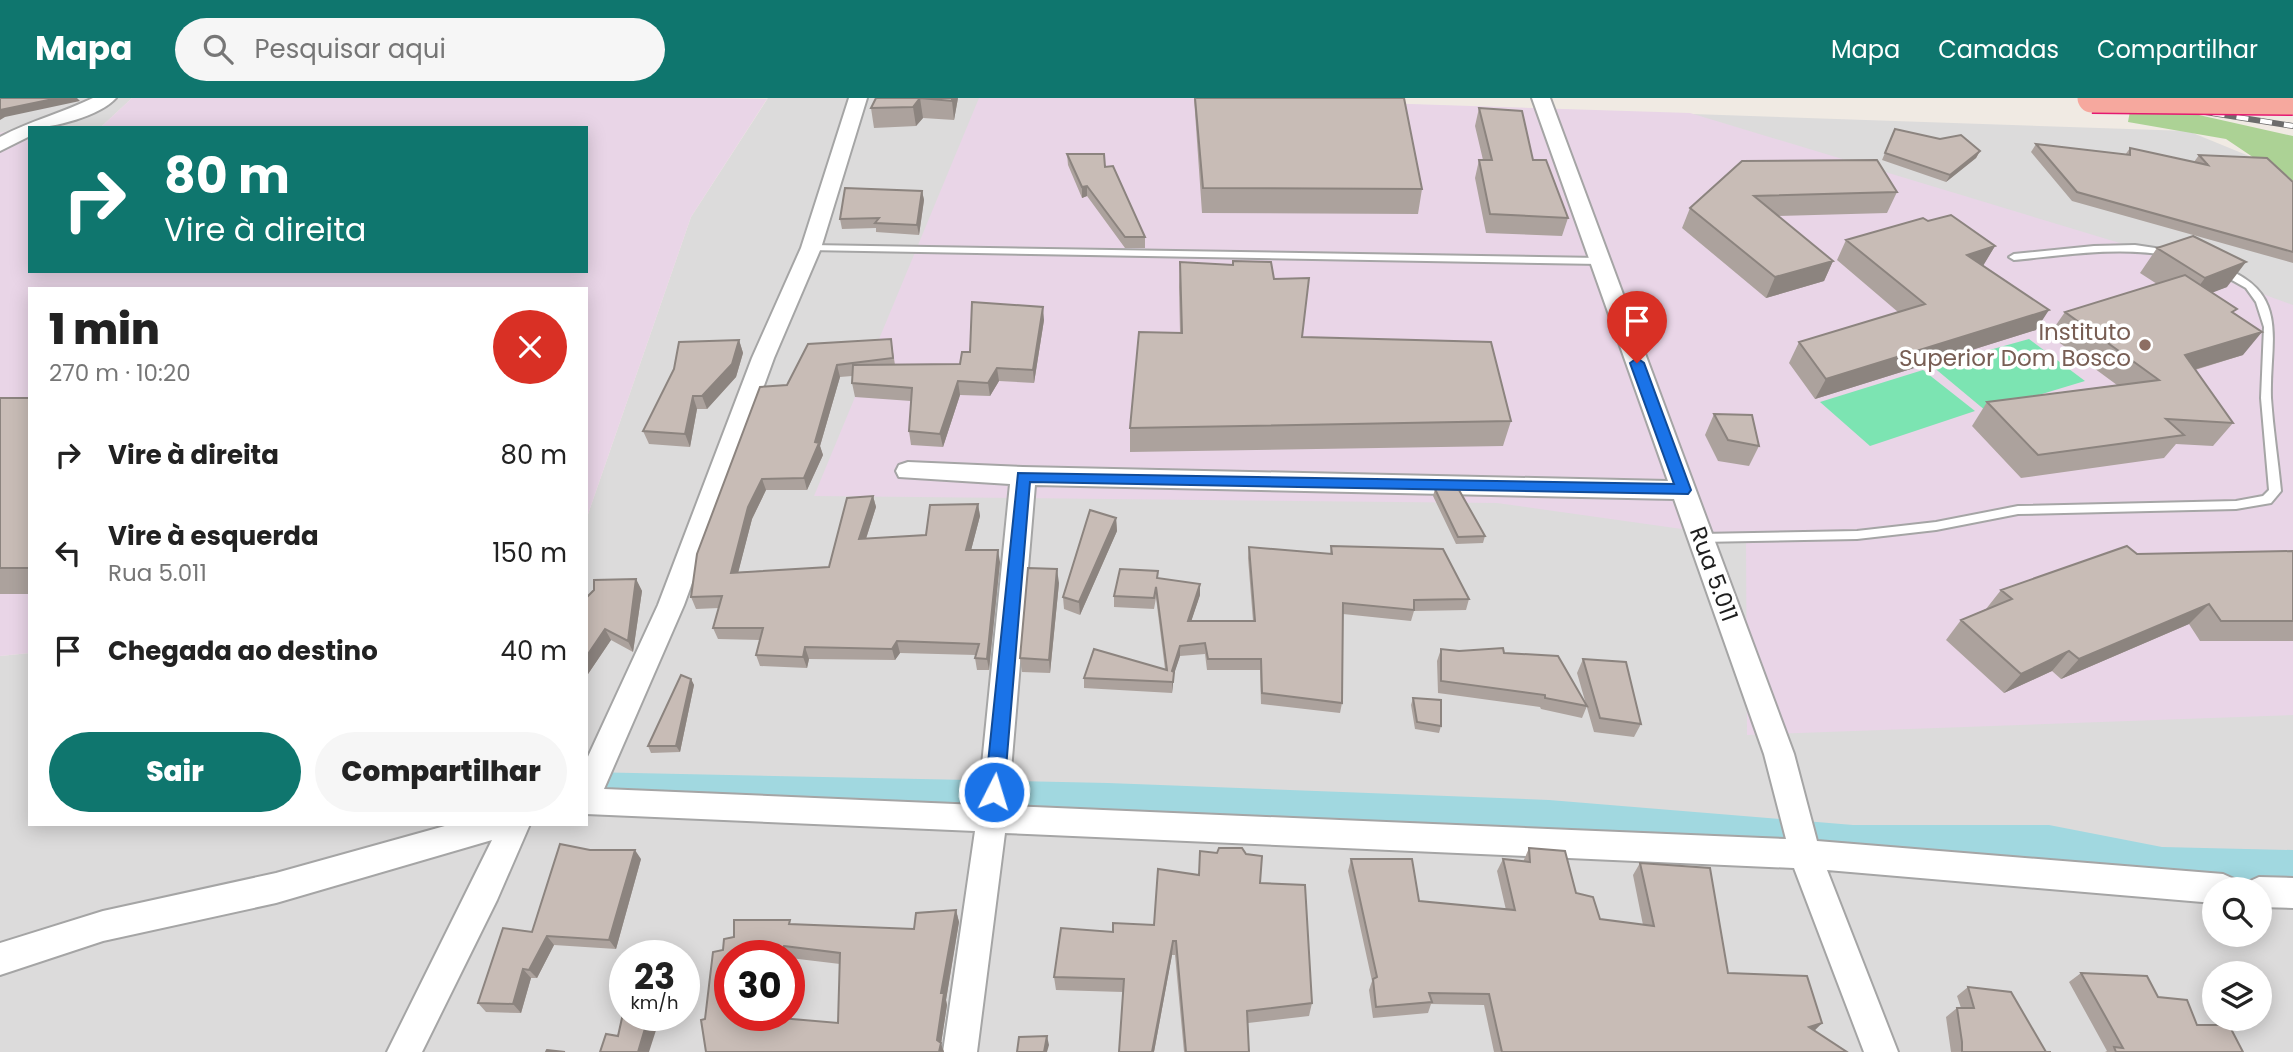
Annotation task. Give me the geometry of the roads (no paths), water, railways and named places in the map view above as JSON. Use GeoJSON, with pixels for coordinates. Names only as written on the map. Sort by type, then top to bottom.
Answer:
{"type":"FeatureCollection","features":[{"type":"Feature","properties":{"kind":"highway"},"geometry":{"type":"LineString","coordinates":[[2092,98],[2293,100]]}},
{"type":"Feature","properties":{"kind":"street"},"geometry":{"type":"LineString","coordinates":[[36,126],[76,113],[107,98]]}},
{"type":"Feature","properties":{"kind":"street"},"geometry":{"type":"LineString","coordinates":[[588,791],[671,605],[763,358],[811,248],[858,98]]}},
{"type":"Feature","properties":{"kind":"street","name":"Rua 5.011"},"geometry":{"type":"LineString","coordinates":[[1541,98],[1779,754],[1805,854],[1881,1052]]}},
{"type":"Feature","properties":{"kind":"street"},"geometry":{"type":"LineString","coordinates":[[0,145],[28,129]]}},
{"type":"Feature","properties":{"kind":"street"},"geometry":{"type":"LineString","coordinates":[[908,471],[1023,476],[1683,490]]}},
{"type":"Feature","properties":{"kind":"street"},"geometry":{"type":"LineString","coordinates":[[960,1052],[992,818],[1023,476]]}},
{"type":"Feature","properties":{"kind":"street"},"geometry":{"type":"LineString","coordinates":[[588,801],[1805,854],[2202,887]]}},
{"type":"Feature","properties":{"kind":"street"},"geometry":{"type":"LineString","coordinates":[[0,959],[103,926],[276,888],[493,826]]}},
{"type":"Feature","properties":{"kind":"street"},"geometry":{"type":"LineString","coordinates":[[404,1052],[486,890],[514,826]]}},
{"type":"Feature","properties":{"kind":"street"},"geometry":{"type":"LineString","coordinates":[[2272,892],[2293,893]]}},
{"type":"Feature","properties":{"kind":"lane"},"geometry":{"type":"LineString","coordinates":[[811,248],[1600,261]]}},
{"type":"Feature","properties":{"kind":"lane"},"geometry":{"type":"LineString","coordinates":[[2014,257],[2115,249],[2156,249],[2180,255]]}},
{"type":"Feature","properties":{"kind":"lane"},"geometry":{"type":"LineString","coordinates":[[1700,538],[1857,535],[1936,526],[2018,510],[2236,505],[2267,500],[2275,491],[2266,398],[2269,327],[2260,301],[2249,286],[2203,262]]}},
{"type":"Feature","properties":{"kind":"waterway"},"geometry":{"type":"LineString","coordinates":[[588,788],[1108,800],[1549,817],[1853,843],[2049,843],[2162,865],[2293,868]]}},
{"type":"Feature","properties":{"kind":"railway"},"geometry":{"type":"LineString","coordinates":[[2118,98],[2293,126]]}},
{"type":"Feature","properties":{"kind":"place","name":"Instituto Superior Dom Bosco"},"geometry":{"type":"Point","coordinates":[2145,345]}}]}
